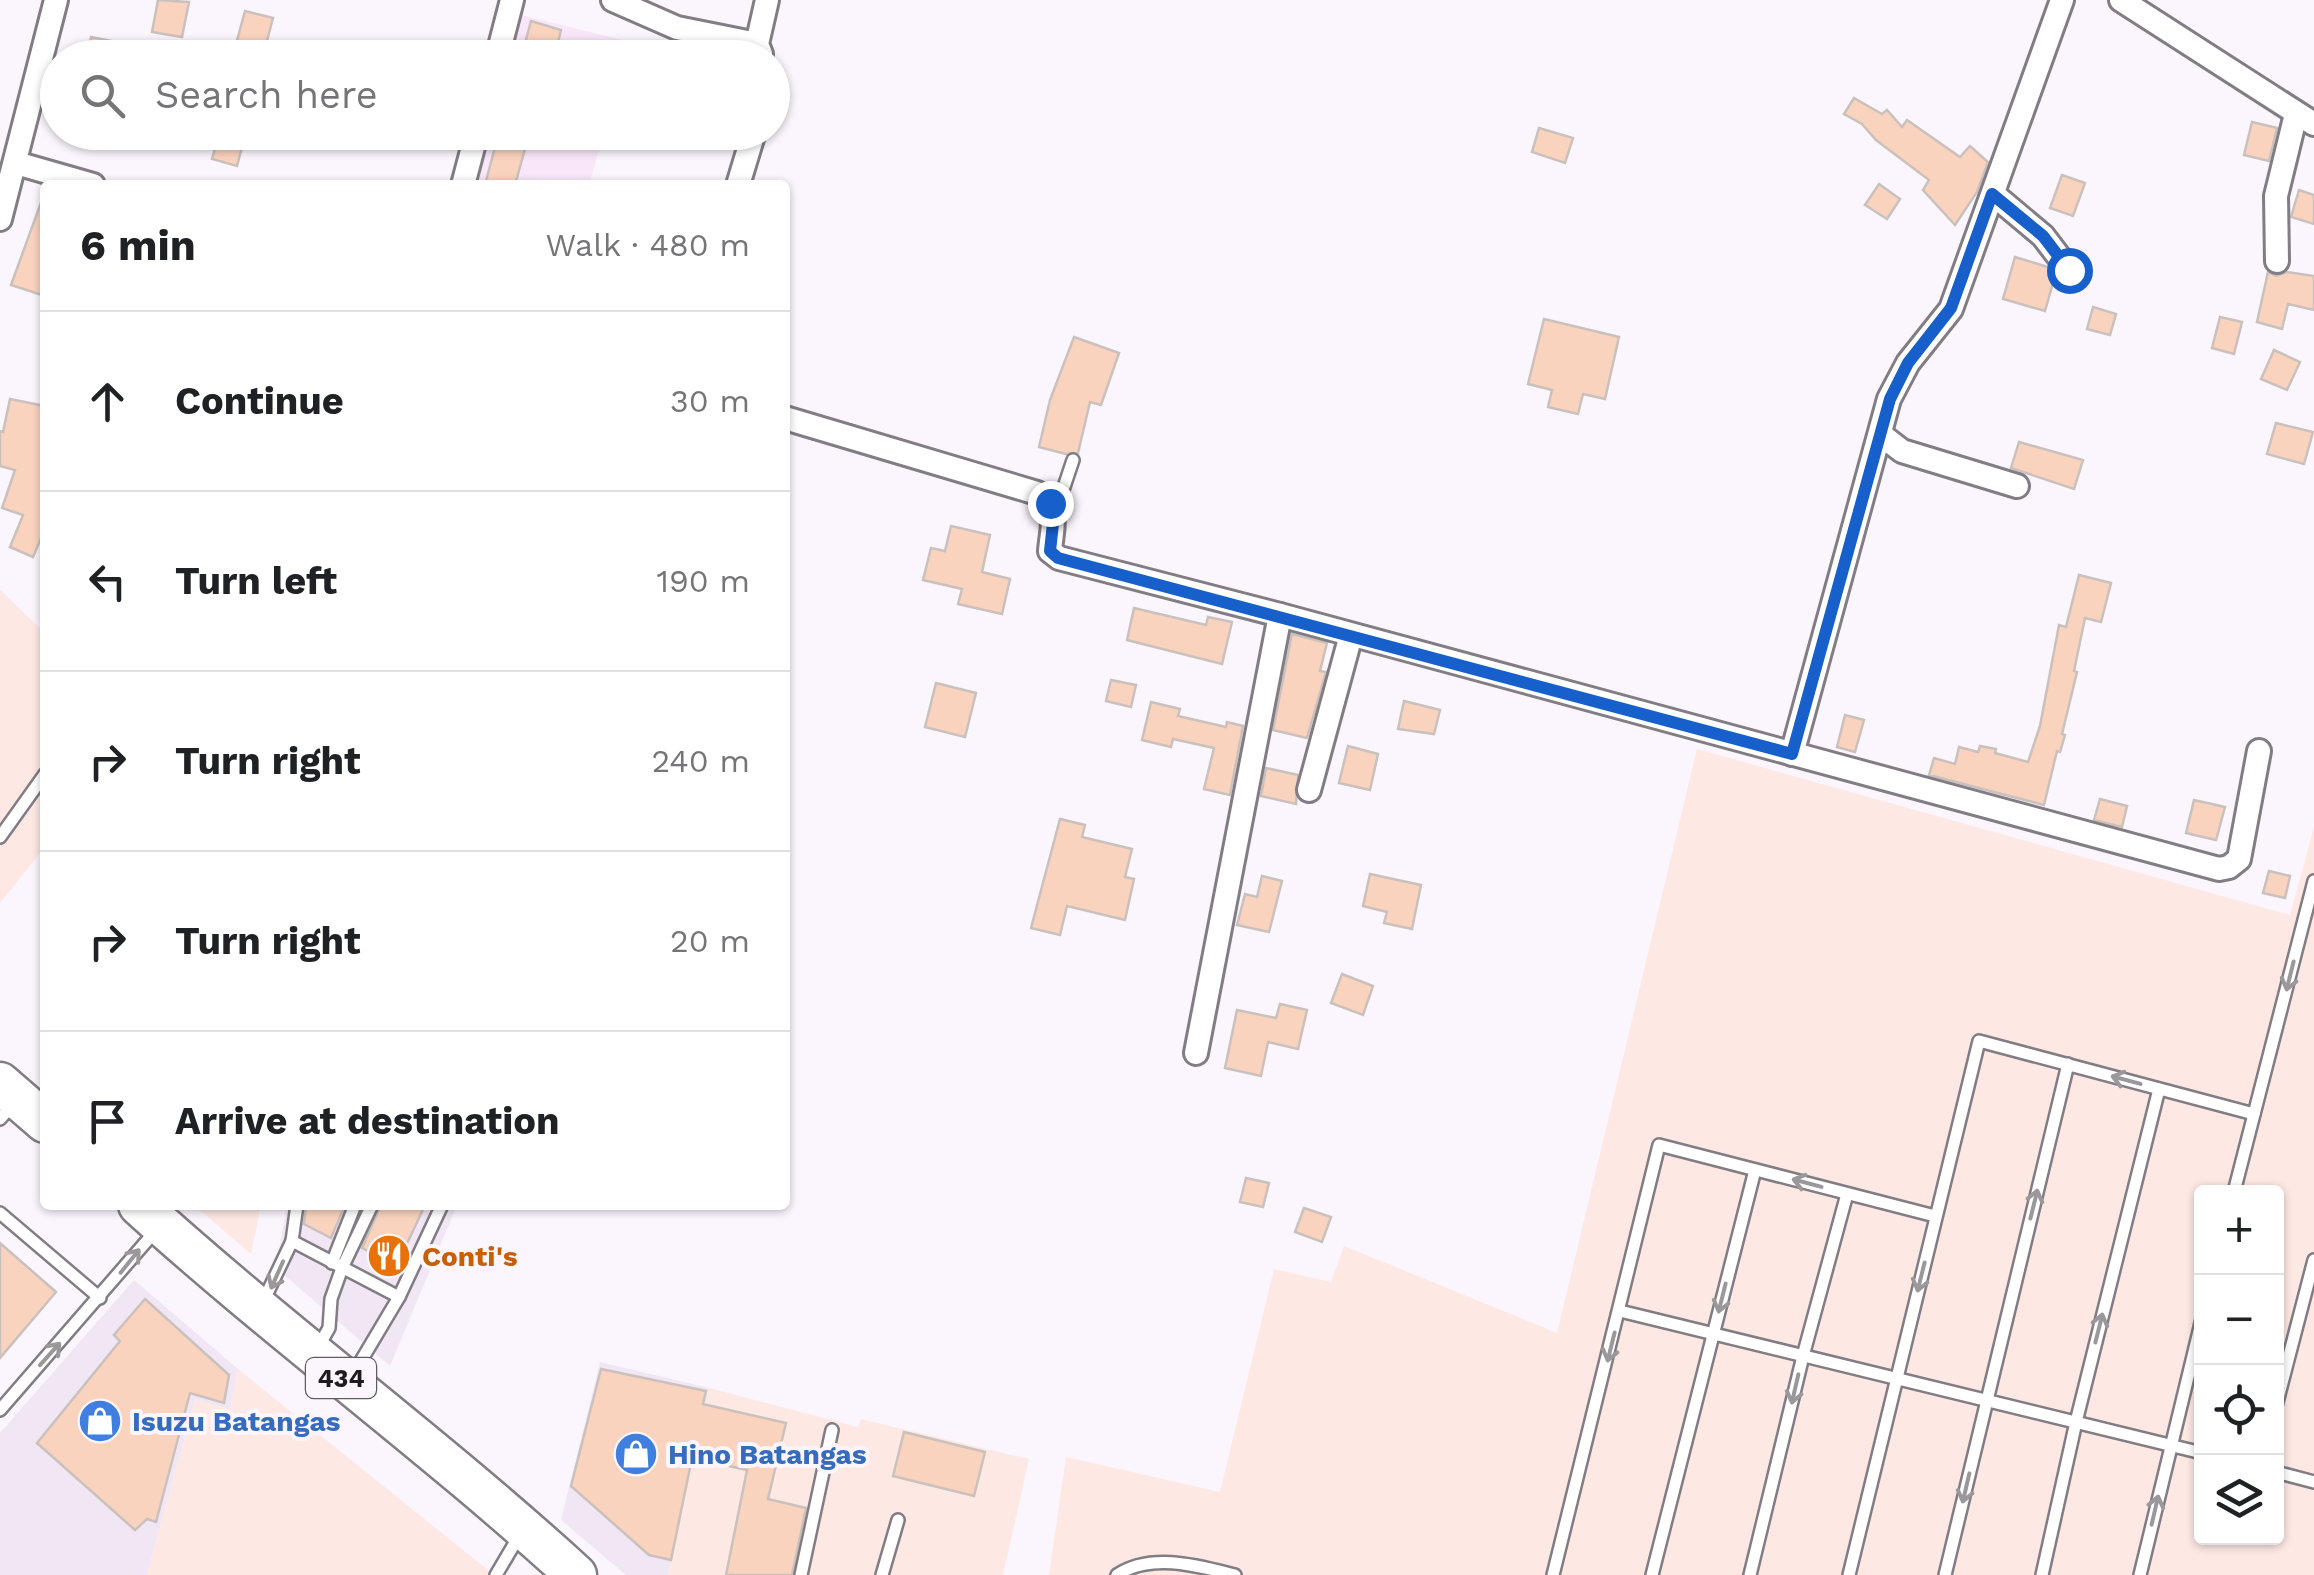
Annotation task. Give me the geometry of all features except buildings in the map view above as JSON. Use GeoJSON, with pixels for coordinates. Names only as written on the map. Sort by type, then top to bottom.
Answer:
{"type":"FeatureCollection","features":[{"type":"Feature","properties":{"kind":"highway","name":"434"},"geometry":{"type":"LineString","coordinates":[[150,1215],[576,1575]]}},
{"type":"Feature","properties":{"kind":"street"},"geometry":{"type":"LineString","coordinates":[[46,40],[56,0]]}},
{"type":"Feature","properties":{"kind":"street"},"geometry":{"type":"LineString","coordinates":[[502,40],[512,0]]}},
{"type":"Feature","properties":{"kind":"street"},"geometry":{"type":"LineString","coordinates":[[612,0],[678,28],[720,40]]}},
{"type":"Feature","properties":{"kind":"street"},"geometry":{"type":"LineString","coordinates":[[761,40],[766,0]]}},
{"type":"Feature","properties":{"kind":"street"},"geometry":{"type":"LineString","coordinates":[[1792,754],[1890,399],[1908,363],[1951,308],[2062,0]]}},
{"type":"Feature","properties":{"kind":"street"},"geometry":{"type":"LineString","coordinates":[[2122,0],[2305,119],[2276,196],[2277,261]]}},
{"type":"Feature","properties":{"kind":"street"},"geometry":{"type":"LineString","coordinates":[[0,219],[40,65]]}},
{"type":"Feature","properties":{"kind":"street"},"geometry":{"type":"LineString","coordinates":[[464,180],[472,150]]}},
{"type":"Feature","properties":{"kind":"street"},"geometry":{"type":"LineString","coordinates":[[740,180],[749,150]]}},
{"type":"Feature","properties":{"kind":"street"},"geometry":{"type":"LineString","coordinates":[[16,162],[76,180]]}},
{"type":"Feature","properties":{"kind":"street"},"geometry":{"type":"LineString","coordinates":[[1992,194],[2043,236],[2069,270]]}},
{"type":"Feature","properties":{"kind":"street"},"geometry":{"type":"LineString","coordinates":[[790,419],[1038,492],[1050,503],[1054,514],[1050,551],[1058,558],[2219,869],[2239,859],[2259,750]]}},
{"type":"Feature","properties":{"kind":"street"},"geometry":{"type":"LineString","coordinates":[[1880,434],[1902,450],[2016,486]]}},
{"type":"Feature","properties":{"kind":"street"},"geometry":{"type":"LineString","coordinates":[[1196,1052],[1280,615]]}},
{"type":"Feature","properties":{"kind":"street"},"geometry":{"type":"LineString","coordinates":[[1309,790],[1352,635]]}},
{"type":"Feature","properties":{"kind":"lane"},"geometry":{"type":"LineString","coordinates":[[1050,503],[1064,488],[1073,460]]}},
{"type":"Feature","properties":{"kind":"lane"},"geometry":{"type":"LineString","coordinates":[[0,837],[40,781]]}},
{"type":"Feature","properties":{"kind":"lane"},"geometry":{"type":"LineString","coordinates":[[2236,1185],[2314,881]]}},
{"type":"Feature","properties":{"kind":"lane"},"geometry":{"type":"LineString","coordinates":[[1848,1575],[1979,1041],[2254,1114]]}},
{"type":"Feature","properties":{"kind":"lane"},"geometry":{"type":"LineString","coordinates":[[1946,1575],[2068,1064]]}},
{"type":"Feature","properties":{"kind":"lane"},"geometry":{"type":"LineString","coordinates":[[2042,1575],[2159,1089]]}},
{"type":"Feature","properties":{"kind":"lane"},"geometry":{"type":"LineString","coordinates":[[1554,1575],[1659,1145],[1936,1216]]}},
{"type":"Feature","properties":{"kind":"lane"},"geometry":{"type":"LineString","coordinates":[[1652,1575],[1755,1170]]}},
{"type":"Feature","properties":{"kind":"lane"},"geometry":{"type":"LineString","coordinates":[[1750,1575],[1847,1194]]}},
{"type":"Feature","properties":{"kind":"lane"},"geometry":{"type":"LineString","coordinates":[[260,1308],[292,1241],[296,1210]]}},
{"type":"Feature","properties":{"kind":"lane"},"geometry":{"type":"LineString","coordinates":[[314,1354],[329,1328],[337,1265],[354,1210]]}},
{"type":"Feature","properties":{"kind":"lane"},"geometry":{"type":"LineString","coordinates":[[337,1265],[369,1210]]}},
{"type":"Feature","properties":{"kind":"lane"},"geometry":{"type":"LineString","coordinates":[[348,1384],[398,1297],[440,1210]]}},
{"type":"Feature","properties":{"kind":"lane"},"geometry":{"type":"LineString","coordinates":[[0,1213],[100,1298]]}},
{"type":"Feature","properties":{"kind":"lane"},"geometry":{"type":"LineString","coordinates":[[0,1410],[100,1298],[150,1215]]}},
{"type":"Feature","properties":{"kind":"lane"},"geometry":{"type":"LineString","coordinates":[[292,1241],[398,1297]]}},
{"type":"Feature","properties":{"kind":"lane"},"geometry":{"type":"LineString","coordinates":[[2284,1375],[2314,1260]]}},
{"type":"Feature","properties":{"kind":"lane"},"geometry":{"type":"LineString","coordinates":[[1620,1311],[2194,1451]]}},
{"type":"Feature","properties":{"kind":"lane"},"geometry":{"type":"LineString","coordinates":[[2140,1575],[2194,1350]]}},
{"type":"Feature","properties":{"kind":"lane"},"geometry":{"type":"LineString","coordinates":[[801,1575],[832,1430]]}},
{"type":"Feature","properties":{"kind":"lane"},"geometry":{"type":"LineString","coordinates":[[2284,1474],[2314,1482]]}},
{"type":"Feature","properties":{"kind":"lane"},"geometry":{"type":"LineString","coordinates":[[882,1575],[898,1520]]}},
{"type":"Feature","properties":{"kind":"lane"},"geometry":{"type":"LineString","coordinates":[[496,1575],[524,1528]]}},
{"type":"Feature","properties":{"kind":"lane"},"geometry":{"type":"LineString","coordinates":[[1117,1575],[1128,1568],[1167,1563],[1190,1564],[1234,1575]]}},
{"type":"Feature","properties":{"kind":"shaded area"},"geometry":{"type":"Polygon","coordinates":[[[521,15],[622,40],[515,40],[521,15]]]}},
{"type":"Feature","properties":{"kind":"shaded area"},"geometry":{"type":"Polygon","coordinates":[[[486,150],[599,150],[590,180],[478,180],[486,150]]]}},
{"type":"Feature","properties":{"kind":"shaded area"},"geometry":{"type":"Polygon","coordinates":[[[0,590],[40,628],[40,853],[0,903],[0,590]]]}},
{"type":"Feature","properties":{"kind":"shaded area"},"geometry":{"type":"Polygon","coordinates":[[[1697,749],[2290,915],[2314,827],[2314,1575],[1049,1575],[1066,1457],[1220,1492],[1274,1269],[1331,1282],[1344,1246],[1557,1333],[1697,749]]]}},
{"type":"Feature","properties":{"kind":"shaded area"},"geometry":{"type":"Polygon","coordinates":[[[200,1210],[260,1210],[251,1254],[200,1210]]]}},
{"type":"Feature","properties":{"kind":"shaded area","name":"Conti's"},"geometry":{"type":"Polygon","coordinates":[[[286,1210],[455,1210],[390,1366],[276,1268],[286,1210]]]}},
{"type":"Feature","properties":{"kind":"shaded area","name":"Isuzu Batangas"},"geometry":{"type":"Polygon","coordinates":[[[134,1280],[238,1369],[230,1409],[195,1400],[147,1575],[0,1575],[0,1433],[134,1280]]]}},
{"type":"Feature","properties":{"kind":"shaded area","name":"Hino Batangas"},"geometry":{"type":"Polygon","coordinates":[[[600,1362],[709,1388],[668,1575],[626,1575],[561,1520],[600,1362]]]}},
{"type":"Feature","properties":{"kind":"shaded area"},"geometry":{"type":"Polygon","coordinates":[[[238,1369],[494,1575],[147,1575],[195,1400],[230,1409],[238,1369]]]}},
{"type":"Feature","properties":{"kind":"shaded area"},"geometry":{"type":"Polygon","coordinates":[[[709,1388],[858,1427],[861,1419],[1029,1459],[1003,1575],[668,1575],[709,1388]]]}},
{"type":"Feature","properties":{"kind":"place","name":"Conti's"},"geometry":{"type":"Point","coordinates":[389,1256]}},
{"type":"Feature","properties":{"kind":"place","name":"Isuzu Batangas"},"geometry":{"type":"Point","coordinates":[100,1421]}},
{"type":"Feature","properties":{"kind":"place","name":"Hino Batangas"},"geometry":{"type":"Point","coordinates":[636,1454]}},
{"type":"Feature","properties":{"kind":"route"},"geometry":{"type":"LineString","coordinates":[[1050,503],[1054,514],[1050,551],[1058,558],[1792,754],[1890,399],[1908,363],[1951,308],[1992,194],[2043,236],[2069,270]]}}]}
